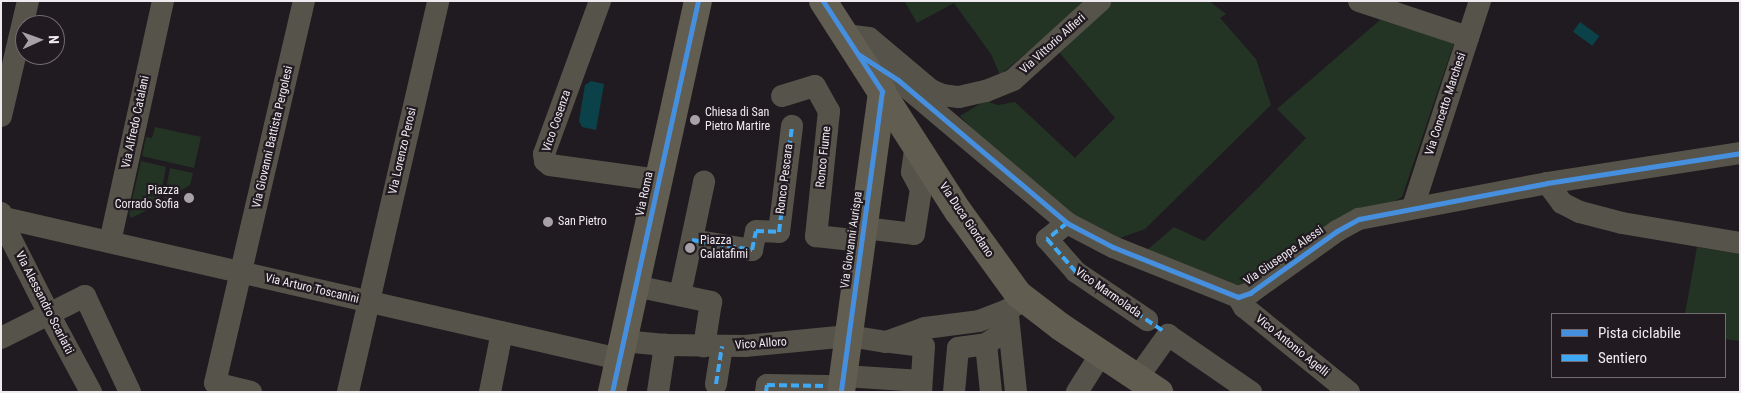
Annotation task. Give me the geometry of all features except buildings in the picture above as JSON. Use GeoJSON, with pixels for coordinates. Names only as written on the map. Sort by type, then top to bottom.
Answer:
{"type":"FeatureCollection","features":[{"type":"Feature","properties":{"kind":"main road","name":"Via Roma"},"geometry":{"type":"LineString","coordinates":[[612,392],[698,1]]}},
{"type":"Feature","properties":{"kind":"main road","name":"Via Duca Giordano"},"geometry":{"type":"LineString","coordinates":[[823,1],[852,44],[890,85],[916,145],[958,211],[1004,276],[1014,313],[1101,354],[1144,385]]}},
{"type":"Feature","properties":{"kind":"main road","name":"Via Giovanni Aurispa"},"geometry":{"type":"LineString","coordinates":[[837,385],[849,336],[863,235],[890,85]]}},
{"type":"Feature","properties":{"kind":"street"},"geometry":{"type":"LineString","coordinates":[[1,116],[28,1]]}},
{"type":"Feature","properties":{"kind":"street","name":"Via Alfredo Catalani"},"geometry":{"type":"LineString","coordinates":[[110,242],[163,1]]}},
{"type":"Feature","properties":{"kind":"street","name":"Via Giovanni Battista Pergolesi"},"geometry":{"type":"LineString","coordinates":[[251,392],[215,383],[304,1]]}},
{"type":"Feature","properties":{"kind":"street","name":"Via Lorenzo Perosi"},"geometry":{"type":"LineString","coordinates":[[348,392],[438,1]]}},
{"type":"Feature","properties":{"kind":"street","name":"Vico Cosenza"},"geometry":{"type":"LineString","coordinates":[[600,1],[544,154],[545,161],[550,165],[658,180]]}},
{"type":"Feature","properties":{"kind":"street","name":"Via Vittorio Alfieri"},"geometry":{"type":"LineString","coordinates":[[852,44],[869,38],[932,90],[942,95],[959,97],[986,91],[1013,80],[1100,1]]}},
{"type":"Feature","properties":{"kind":"street"},"geometry":{"type":"LineString","coordinates":[[1358,1],[1468,37]]}},
{"type":"Feature","properties":{"kind":"street","name":"Via Concetto Marchesi"},"geometry":{"type":"LineString","coordinates":[[1413,207],[1480,1]]}},
{"type":"Feature","properties":{"kind":"street","name":"Via Giuseppe Alessi"},"geometry":{"type":"LineString","coordinates":[[890,85],[1067,223],[1113,247],[1238,297],[1250,293],[1336,231],[1359,219],[1413,207],[1547,183],[1740,153]]}},
{"type":"Feature","properties":{"kind":"street","name":"Ronco Fiume"},"geometry":{"type":"LineString","coordinates":[[782,96],[815,86],[829,111],[816,236],[863,235]]}},
{"type":"Feature","properties":{"kind":"street","name":"Ronco Pescara"},"geometry":{"type":"LineString","coordinates":[[692,240],[752,250],[756,231],[779,232],[792,126]]}},
{"type":"Feature","properties":{"kind":"street"},"geometry":{"type":"LineString","coordinates":[[863,235],[914,234],[921,189],[912,172],[916,145]]}},
{"type":"Feature","properties":{"kind":"street"},"geometry":{"type":"LineString","coordinates":[[680,296],[704,182]]}},
{"type":"Feature","properties":{"kind":"street"},"geometry":{"type":"LineString","coordinates":[[1547,183],[1562,203],[1580,212],[1622,222],[1740,243]]}},
{"type":"Feature","properties":{"kind":"street","name":"Vico Marmolada"},"geometry":{"type":"LineString","coordinates":[[1067,223],[1047,239],[1076,272],[1251,392]]}},
{"type":"Feature","properties":{"kind":"street","name":"Via Arturo Toscanini"},"geometry":{"type":"LineString","coordinates":[[4,226],[110,242],[502,332],[621,350],[669,344]]}},
{"type":"Feature","properties":{"kind":"street","name":"Via Alessandro Scarlatti"},"geometry":{"type":"LineString","coordinates":[[4,226],[90,391]]}},
{"type":"Feature","properties":{"kind":"street"},"geometry":{"type":"LineString","coordinates":[[635,286],[710,302],[716,384]]}},
{"type":"Feature","properties":{"kind":"street"},"geometry":{"type":"LineString","coordinates":[[1,338],[85,296],[130,392]]}},
{"type":"Feature","properties":{"kind":"street","name":"Vico Antonio Agelli"},"geometry":{"type":"LineString","coordinates":[[1238,297],[1244,307],[1349,392]]}},
{"type":"Feature","properties":{"kind":"street"},"geometry":{"type":"LineString","coordinates":[[886,342],[925,328],[979,321],[1014,313]]}},
{"type":"Feature","properties":{"kind":"street"},"geometry":{"type":"LineString","coordinates":[[991,392],[986,350],[1014,313]]}},
{"type":"Feature","properties":{"kind":"street"},"geometry":{"type":"LineString","coordinates":[[1014,313],[1010,354],[1016,392]]}},
{"type":"Feature","properties":{"kind":"street"},"geometry":{"type":"LineString","coordinates":[[1144,385],[1159,329]]}},
{"type":"Feature","properties":{"kind":"street"},"geometry":{"type":"LineString","coordinates":[[490,392],[502,332]]}},
{"type":"Feature","properties":{"kind":"street","name":"Vico Alloro"},"geometry":{"type":"LineString","coordinates":[[669,344],[746,346],[849,336],[924,346],[921,386]]}},
{"type":"Feature","properties":{"kind":"street"},"geometry":{"type":"LineString","coordinates":[[658,392],[669,344]]}},
{"type":"Feature","properties":{"kind":"street"},"geometry":{"type":"LineString","coordinates":[[954,392],[958,348],[986,350]]}},
{"type":"Feature","properties":{"kind":"street"},"geometry":{"type":"LineString","coordinates":[[1077,392],[1101,354]]}},
{"type":"Feature","properties":{"kind":"street"},"geometry":{"type":"LineString","coordinates":[[766,392],[767,385],[921,386]]}},
{"type":"Feature","properties":{"kind":"green space"},"geometry":{"type":"Polygon","coordinates":[[[1087,1],[1000,75],[991,54],[954,3],[917,23],[905,2],[1087,1]]]}},
{"type":"Feature","properties":{"kind":"green space"},"geometry":{"type":"Polygon","coordinates":[[[1113,1],[1209,1],[1226,14],[1220,18],[1256,59],[1271,105],[1145,229],[1117,239],[1078,219],[994,151],[960,116],[985,101],[998,105],[1015,102],[1075,158],[1115,118],[1058,51],[1113,1]]]}},
{"type":"Feature","properties":{"kind":"green space"},"geometry":{"type":"Polygon","coordinates":[[[1380,20],[1454,43],[1402,197],[1241,286],[1147,250],[1174,227],[1204,241],[1260,186],[1306,138],[1277,109],[1380,20]]]}},
{"type":"Feature","properties":{"kind":"green space"},"geometry":{"type":"Polygon","coordinates":[[[155,127],[201,137],[194,168],[142,156],[146,137],[152,138],[155,127]]]}},
{"type":"Feature","properties":{"kind":"green space"},"geometry":{"type":"Polygon","coordinates":[[[141,161],[166,167],[159,204],[131,218],[129,213],[141,161]]]}},
{"type":"Feature","properties":{"kind":"green space"},"geometry":{"type":"Polygon","coordinates":[[[170,168],[193,173],[190,185],[164,200],[170,168]]]}},
{"type":"Feature","properties":{"kind":"green space"},"geometry":{"type":"Polygon","coordinates":[[[1697,247],[1740,254],[1740,341],[1726,339],[1726,313],[1685,313],[1697,247]]]}},
{"type":"Feature","properties":{"kind":"water"},"geometry":{"type":"Polygon","coordinates":[[[1580,22],[1599,36],[1592,46],[1573,32],[1580,22]]]}},
{"type":"Feature","properties":{"kind":"water"},"geometry":{"type":"Polygon","coordinates":[[[591,81],[604,84],[596,130],[582,127],[579,121],[585,85],[591,81]]]}},
{"type":"Feature","properties":{"kind":"marked path"},"geometry":{"type":"LineString","coordinates":[[692,240],[752,250],[756,231],[779,232],[792,126]]}},
{"type":"Feature","properties":{"kind":"marked path"},"geometry":{"type":"LineString","coordinates":[[1067,223],[1047,239],[1076,272],[1163,331]]}},
{"type":"Feature","properties":{"kind":"marked path"},"geometry":{"type":"LineString","coordinates":[[716,384],[722,346]]}},
{"type":"Feature","properties":{"kind":"marked path"},"geometry":{"type":"LineString","coordinates":[[766,392],[767,385],[827,386]]}},
{"type":"Feature","properties":{"kind":"cycle path"},"geometry":{"type":"LineString","coordinates":[[612,392],[698,1]]}},
{"type":"Feature","properties":{"kind":"cycle path"},"geometry":{"type":"LineString","coordinates":[[823,1],[882,91],[841,392]]}},
{"type":"Feature","properties":{"kind":"cycle path"},"geometry":{"type":"LineString","coordinates":[[858,54],[898,80],[1067,223],[1113,247],[1238,297],[1250,293],[1337,231],[1359,219],[1547,183],[1740,153]]}},
{"type":"Feature","properties":{"kind":"place","name":"Chiesa di San Pietro Martire"},"geometry":{"type":"Point","coordinates":[695,120]}},
{"type":"Feature","properties":{"kind":"place","name":"Piazza Corrado Sofia"},"geometry":{"type":"Point","coordinates":[189,198]}},
{"type":"Feature","properties":{"kind":"place","name":"San Pietro"},"geometry":{"type":"Point","coordinates":[548,222]}},
{"type":"Feature","properties":{"kind":"place","name":"Piazza Calatafimi"},"geometry":{"type":"Point","coordinates":[690,248]}}]}
